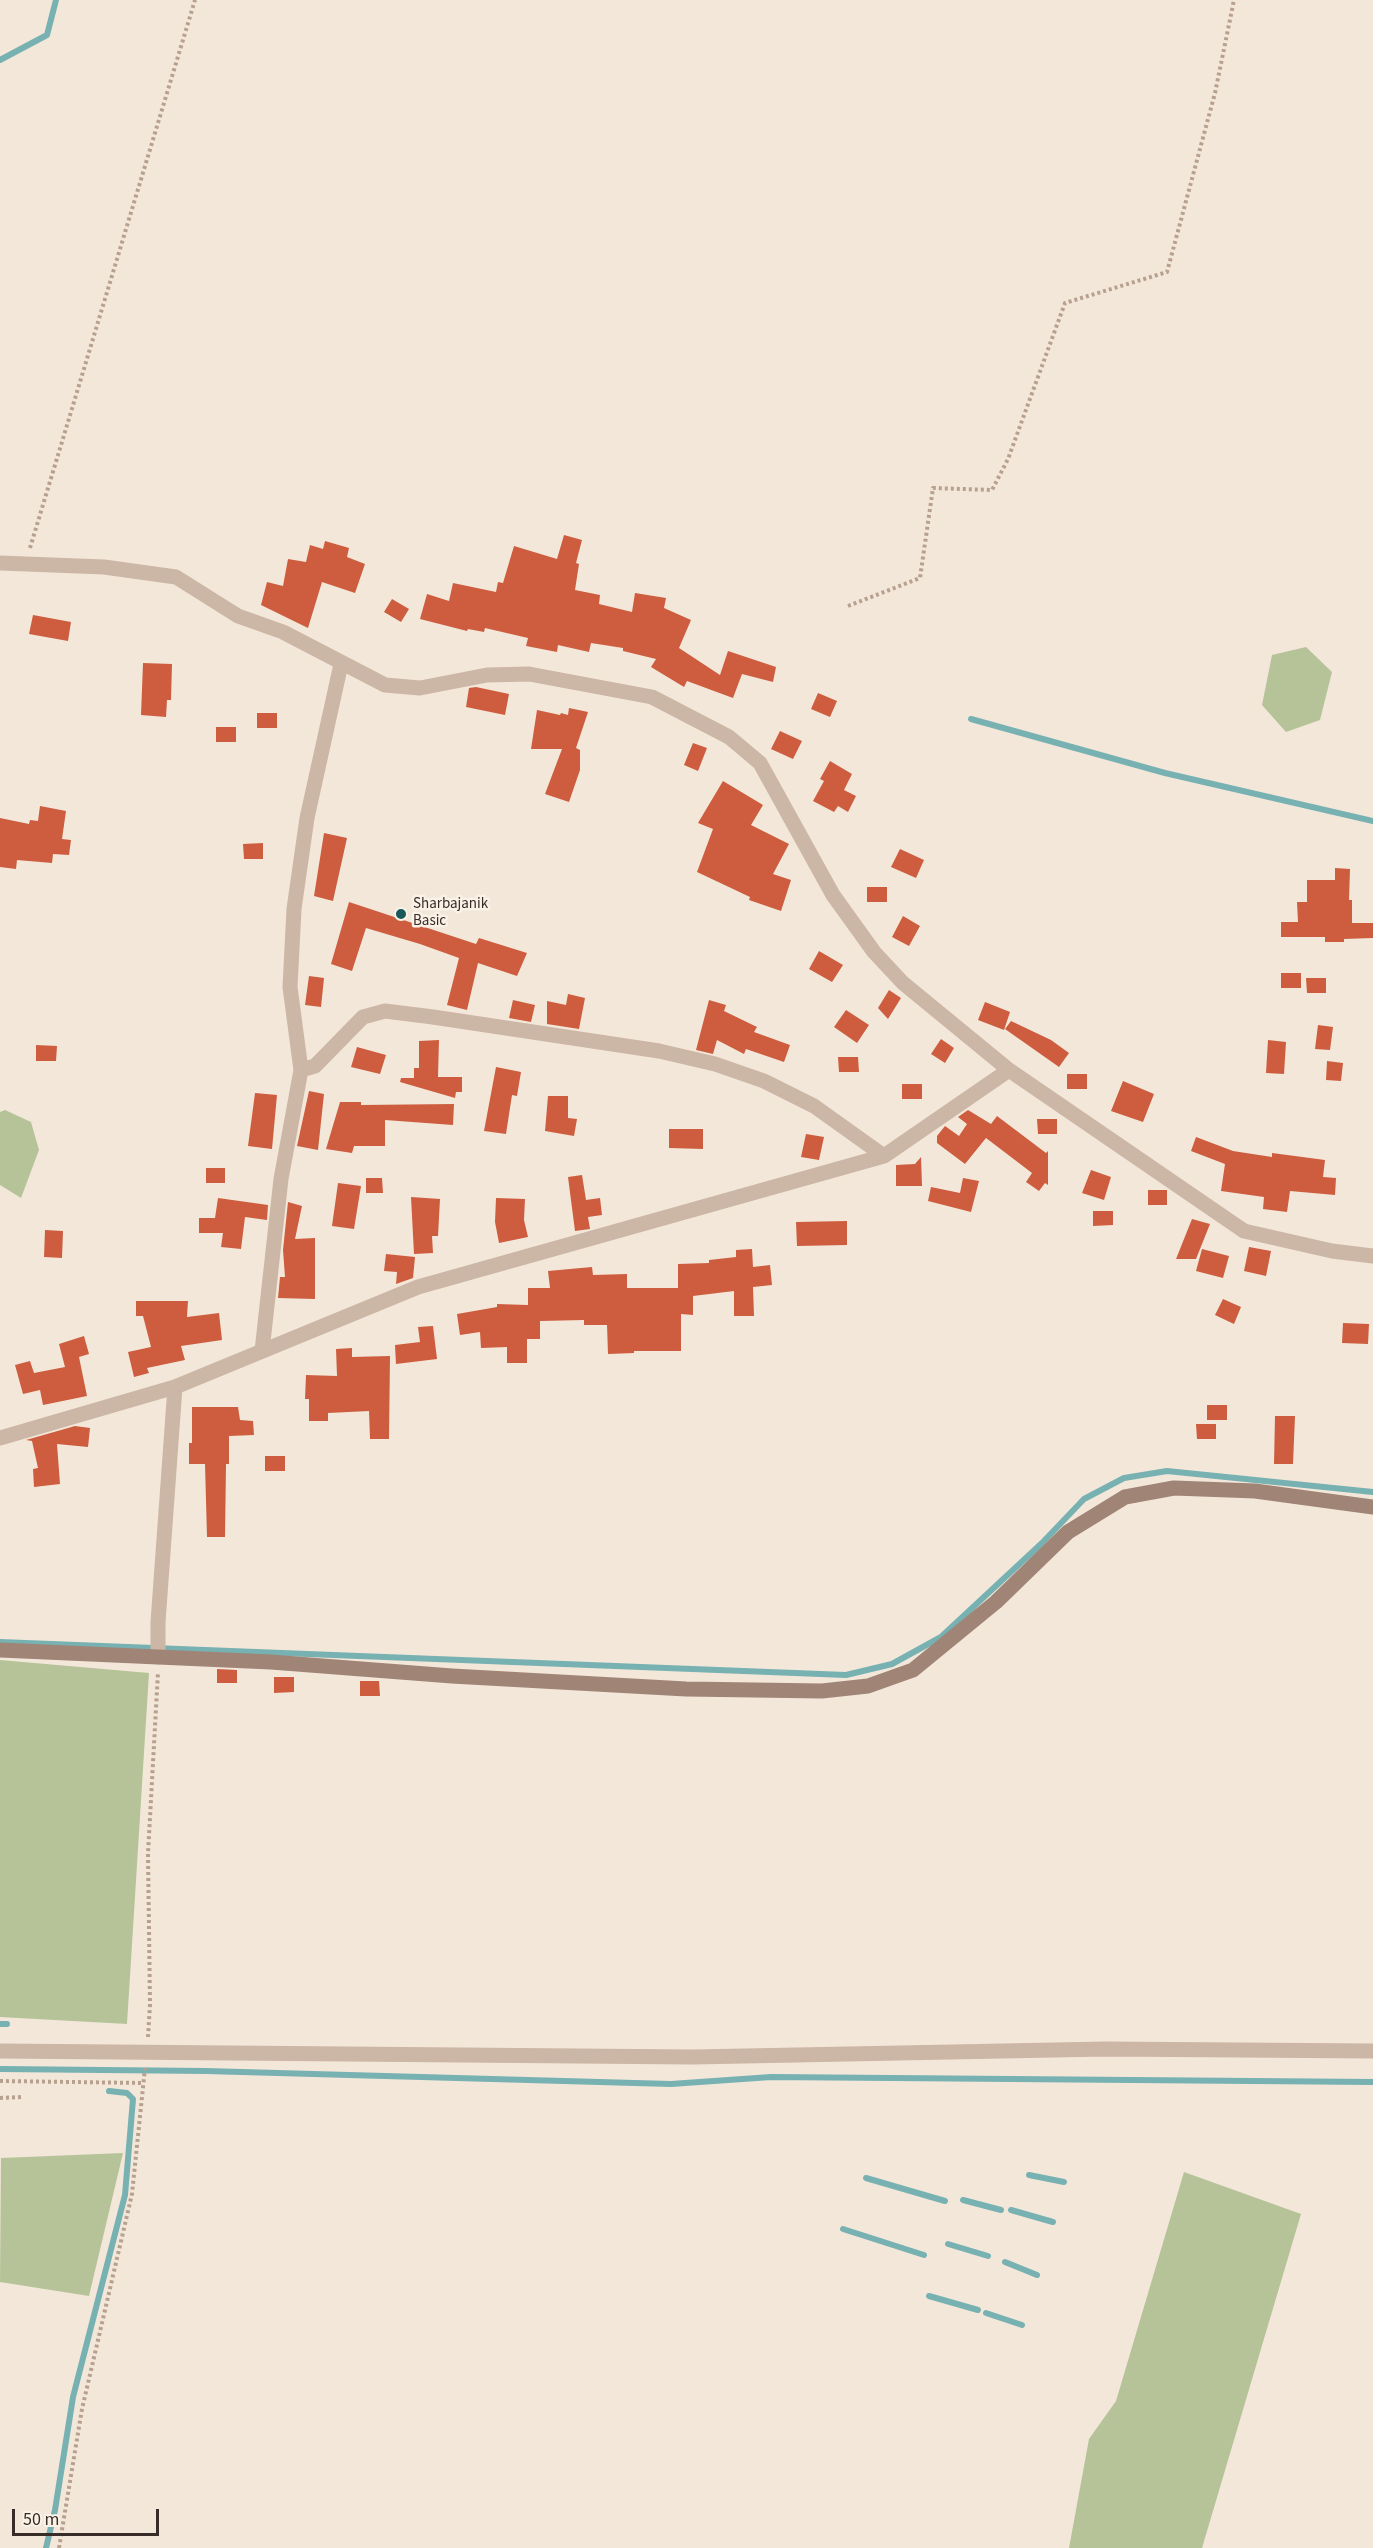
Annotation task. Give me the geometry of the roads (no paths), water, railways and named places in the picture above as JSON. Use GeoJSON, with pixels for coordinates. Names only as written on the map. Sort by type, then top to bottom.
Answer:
{"type":"FeatureCollection","features":[{"type":"Feature","properties":{"kind":"street"},"geometry":{"type":"LineString","coordinates":[[0,563],[104,567],[176,577],[238,616],[283,632],[341,664],[385,684],[420,688],[487,675],[529,674],[652,697],[729,737],[759,763],[833,895],[874,952],[903,983],[1009,1070],[1244,1231],[1332,1251],[1373,1256]]}},
{"type":"Feature","properties":{"kind":"street"},"geometry":{"type":"LineString","coordinates":[[262,1351],[281,1179],[301,1070],[290,987],[291,945],[307,818],[341,664]]}},
{"type":"Feature","properties":{"kind":"street"},"geometry":{"type":"LineString","coordinates":[[301,1070],[315,1066],[363,1017],[385,1011],[433,1017],[659,1051],[715,1064],[764,1081],[814,1106],[850,1134],[884,1156]]}},
{"type":"Feature","properties":{"kind":"street"},"geometry":{"type":"LineString","coordinates":[[0,1438],[175,1387],[418,1287],[884,1156],[1009,1070]]}},
{"type":"Feature","properties":{"kind":"street"},"geometry":{"type":"LineString","coordinates":[[158,1657],[158,1622],[175,1387]]}},
{"type":"Feature","properties":{"kind":"street"},"geometry":{"type":"LineString","coordinates":[[0,1650],[158,1657],[686,1689],[822,1690],[868,1686],[913,1670],[996,1602],[1068,1532],[1125,1497],[1174,1488],[1255,1491],[1373,1507]]}},
{"type":"Feature","properties":{"kind":"street"},"geometry":{"type":"LineString","coordinates":[[0,2050],[693,2057],[1106,2049],[1373,2051]]}},
{"type":"Feature","properties":{"kind":"waterway"},"geometry":{"type":"LineString","coordinates":[[0,60],[47,35],[56,0]]}},
{"type":"Feature","properties":{"kind":"waterway"},"geometry":{"type":"LineString","coordinates":[[971,719],[1165,773],[1373,821]]}},
{"type":"Feature","properties":{"kind":"waterway"},"geometry":{"type":"LineString","coordinates":[[0,1642],[846,1675],[892,1664],[941,1637],[1042,1543],[1084,1499],[1124,1478],[1167,1471],[1373,1492]]}},
{"type":"Feature","properties":{"kind":"waterway"},"geometry":{"type":"LineString","coordinates":[[0,2024],[7,2024]]}},
{"type":"Feature","properties":{"kind":"waterway"},"geometry":{"type":"LineString","coordinates":[[0,2069],[206,2071],[671,2084],[771,2077],[1373,2082]]}},
{"type":"Feature","properties":{"kind":"waterway"},"geometry":{"type":"LineString","coordinates":[[46,2548],[55,2510],[73,2397],[125,2195],[133,2099],[127,2093],[109,2091]]}},
{"type":"Feature","properties":{"kind":"waterway"},"geometry":{"type":"LineString","coordinates":[[1029,2175],[1064,2182]]}},
{"type":"Feature","properties":{"kind":"waterway"},"geometry":{"type":"LineString","coordinates":[[866,2178],[945,2201]]}},
{"type":"Feature","properties":{"kind":"waterway"},"geometry":{"type":"LineString","coordinates":[[963,2200],[1001,2210]]}},
{"type":"Feature","properties":{"kind":"waterway"},"geometry":{"type":"LineString","coordinates":[[1011,2210],[1053,2222]]}},
{"type":"Feature","properties":{"kind":"waterway"},"geometry":{"type":"LineString","coordinates":[[843,2229],[924,2255]]}},
{"type":"Feature","properties":{"kind":"waterway"},"geometry":{"type":"LineString","coordinates":[[948,2244],[988,2256]]}},
{"type":"Feature","properties":{"kind":"waterway"},"geometry":{"type":"LineString","coordinates":[[1005,2262],[1037,2275]]}},
{"type":"Feature","properties":{"kind":"waterway"},"geometry":{"type":"LineString","coordinates":[[929,2296],[978,2310]]}},
{"type":"Feature","properties":{"kind":"waterway"},"geometry":{"type":"LineString","coordinates":[[986,2313],[1022,2325]]}},
{"type":"Feature","properties":{"kind":"place","name":"Sharbajanik Basic"},"geometry":{"type":"Point","coordinates":[401,914]}}]}
